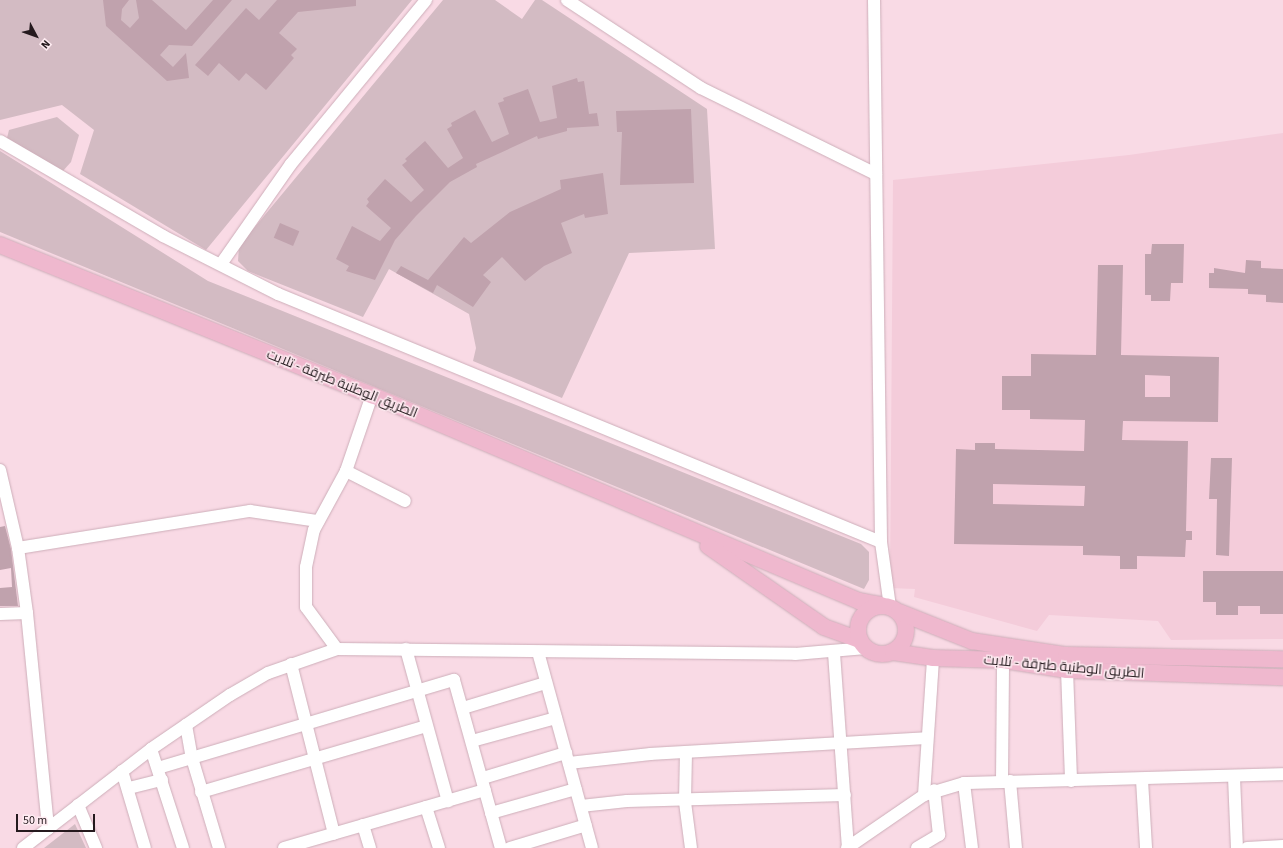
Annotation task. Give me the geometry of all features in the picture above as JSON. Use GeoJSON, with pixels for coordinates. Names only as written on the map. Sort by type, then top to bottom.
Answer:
{"type":"FeatureCollection","features":[{"type":"Feature","properties":{"kind":"main road","name":"الطريق الوطنية طبرقة - تلابت"},"geometry":{"type":"LineString","coordinates":[[0,245],[372,395],[682,528],[859,601],[890,608],[972,641],[1066,655],[1283,659]]}},
{"type":"Feature","properties":{"kind":"main road","name":"الطريق الوطنية طبرقة - تلابت"},"geometry":{"type":"LineString","coordinates":[[682,528],[824,627],[863,644]]}},
{"type":"Feature","properties":{"kind":"main road"},"geometry":{"type":"LineString","coordinates":[[890,608],[906,633],[893,652],[879,654],[863,644],[861,617],[890,608]]}},
{"type":"Feature","properties":{"kind":"main road","name":"الطريق الوطنية طبرقة - تلابت"},"geometry":{"type":"LineString","coordinates":[[893,652],[933,658],[1003,660],[1067,670],[1283,677]]}},
{"type":"Feature","properties":{"kind":"street"},"geometry":{"type":"LineString","coordinates":[[221,264],[291,164],[426,0]]}},
{"type":"Feature","properties":{"kind":"street"},"geometry":{"type":"LineString","coordinates":[[567,0],[701,88],[876,174]]}},
{"type":"Feature","properties":{"kind":"street"},"geometry":{"type":"LineString","coordinates":[[874,0],[881,542],[890,608]]}},
{"type":"Feature","properties":{"kind":"street"},"geometry":{"type":"LineString","coordinates":[[0,141],[163,236],[278,294],[372,335],[881,542]]}},
{"type":"Feature","properties":{"kind":"street"},"geometry":{"type":"LineString","coordinates":[[337,649],[314,621],[305,601],[306,567],[318,521],[346,471],[372,395]]}},
{"type":"Feature","properties":{"kind":"street"},"geometry":{"type":"LineString","coordinates":[[0,470],[18,548],[27,613],[48,829]]}},
{"type":"Feature","properties":{"kind":"street"},"geometry":{"type":"LineString","coordinates":[[346,471],[406,501]]}},
{"type":"Feature","properties":{"kind":"street"},"geometry":{"type":"LineString","coordinates":[[18,548],[83,540],[137,528],[244,512],[318,521]]}},
{"type":"Feature","properties":{"kind":"street"},"geometry":{"type":"LineString","coordinates":[[0,614],[27,613]]}},
{"type":"Feature","properties":{"kind":"street"},"geometry":{"type":"LineString","coordinates":[[23,848],[151,749],[254,680],[290,664],[337,649],[538,652],[834,652],[863,644]]}},
{"type":"Feature","properties":{"kind":"street"},"geometry":{"type":"LineString","coordinates":[[406,649],[416,690],[448,801]]}},
{"type":"Feature","properties":{"kind":"street"},"geometry":{"type":"LineString","coordinates":[[538,652],[592,848]]}},
{"type":"Feature","properties":{"kind":"street"},"geometry":{"type":"LineString","coordinates":[[834,652],[845,795],[853,846],[929,792],[964,784],[1006,781],[1142,780],[1283,774]]}},
{"type":"Feature","properties":{"kind":"street"},"geometry":{"type":"LineString","coordinates":[[917,848],[939,835],[929,792],[925,738],[933,658]]}},
{"type":"Feature","properties":{"kind":"street"},"geometry":{"type":"LineString","coordinates":[[1003,660],[1006,781],[1016,848]]}},
{"type":"Feature","properties":{"kind":"street"},"geometry":{"type":"LineString","coordinates":[[290,664],[313,759],[334,834]]}},
{"type":"Feature","properties":{"kind":"street"},"geometry":{"type":"LineString","coordinates":[[1067,670],[1071,781]]}},
{"type":"Feature","properties":{"kind":"street"},"geometry":{"type":"LineString","coordinates":[[129,788],[192,758],[416,690],[454,680],[501,848]]}},
{"type":"Feature","properties":{"kind":"street"},"geometry":{"type":"LineString","coordinates":[[463,708],[546,683]]}},
{"type":"Feature","properties":{"kind":"street"},"geometry":{"type":"LineString","coordinates":[[472,741],[556,718]]}},
{"type":"Feature","properties":{"kind":"street"},"geometry":{"type":"LineString","coordinates":[[186,725],[192,758],[201,792],[219,848]]}},
{"type":"Feature","properties":{"kind":"street"},"geometry":{"type":"LineString","coordinates":[[201,792],[427,726]]}},
{"type":"Feature","properties":{"kind":"street"},"geometry":{"type":"LineString","coordinates":[[284,848],[448,801],[484,784],[568,758],[686,753],[925,738]]}},
{"type":"Feature","properties":{"kind":"street"},"geometry":{"type":"LineString","coordinates":[[151,749],[183,848]]}},
{"type":"Feature","properties":{"kind":"street"},"geometry":{"type":"LineString","coordinates":[[686,753],[685,802],[691,848]]}},
{"type":"Feature","properties":{"kind":"street"},"geometry":{"type":"LineString","coordinates":[[122,771],[129,788],[145,848]]}},
{"type":"Feature","properties":{"kind":"street"},"geometry":{"type":"LineString","coordinates":[[1234,777],[1236,848]]}},
{"type":"Feature","properties":{"kind":"street"},"geometry":{"type":"LineString","coordinates":[[1142,780],[1146,848]]}},
{"type":"Feature","properties":{"kind":"street"},"geometry":{"type":"LineString","coordinates":[[964,784],[972,848]]}},
{"type":"Feature","properties":{"kind":"street"},"geometry":{"type":"LineString","coordinates":[[491,813],[576,788]]}},
{"type":"Feature","properties":{"kind":"street"},"geometry":{"type":"LineString","coordinates":[[581,806],[627,801],[685,802],[845,795]]}},
{"type":"Feature","properties":{"kind":"street"},"geometry":{"type":"LineString","coordinates":[[78,805],[96,848]]}},
{"type":"Feature","properties":{"kind":"street"},"geometry":{"type":"LineString","coordinates":[[426,807],[439,848]]}},
{"type":"Feature","properties":{"kind":"street"},"geometry":{"type":"LineString","coordinates":[[363,825],[370,848]]}},
{"type":"Feature","properties":{"kind":"street"},"geometry":{"type":"LineString","coordinates":[[510,848],[586,825]]}},
{"type":"Feature","properties":{"kind":"street"},"geometry":{"type":"LineString","coordinates":[[1247,848],[1283,846]]}},
{"type":"Feature","properties":{"kind":"shaded area"},"geometry":{"type":"Polygon","coordinates":[[[0,0],[412,0],[206,250],[80,174],[94,130],[62,105],[0,120],[0,0]]]}},
{"type":"Feature","properties":{"kind":"shaded area"},"geometry":{"type":"Polygon","coordinates":[[[443,0],[495,0],[522,19],[535,0],[542,0],[707,109],[715,249],[629,253],[562,398],[473,361],[476,348],[469,314],[389,269],[363,317],[248,271],[238,261],[239,246],[443,0]]]}},
{"type":"Feature","properties":{"kind":"shaded area"},"geometry":{"type":"Polygon","coordinates":[[[57,117],[79,135],[71,162],[62,172],[7,138],[9,130],[57,117]]]}},
{"type":"Feature","properties":{"kind":"shaded area"},"geometry":{"type":"Polygon","coordinates":[[[1283,133],[1283,639],[1171,640],[1158,621],[1049,615],[1037,631],[914,597],[915,589],[890,588],[893,180],[1129,155],[1283,133]]]}},
{"type":"Feature","properties":{"kind":"shaded area"},"geometry":{"type":"Polygon","coordinates":[[[0,151],[208,281],[861,544],[869,552],[869,580],[864,589],[0,232],[0,151]]]}},
{"type":"Feature","properties":{"kind":"shaded area"},"geometry":{"type":"Polygon","coordinates":[[[75,824],[86,848],[44,848],[75,824]]]}},
{"type":"Feature","properties":{"kind":"building"},"geometry":{"type":"Polygon","coordinates":[[[103,0],[129,0],[122,9],[121,20],[130,28],[139,18],[136,0],[152,0],[186,30],[213,0],[232,0],[192,46],[169,45],[160,55],[173,67],[186,53],[189,78],[167,81],[106,26],[103,0]]]}},
{"type":"Feature","properties":{"kind":"building"},"geometry":{"type":"Polygon","coordinates":[[[277,0],[356,0],[356,6],[298,12],[279,33],[297,49],[291,55],[294,58],[266,90],[246,73],[239,81],[219,63],[208,76],[195,65],[246,8],[259,20],[277,0]]]}},
{"type":"Feature","properties":{"kind":"building"},"geometry":{"type":"Polygon","coordinates":[[[577,78],[578,82],[584,81],[589,114],[597,113],[599,126],[567,128],[567,131],[538,139],[537,136],[476,164],[477,167],[450,182],[416,216],[395,240],[375,280],[346,271],[349,266],[336,259],[352,226],[380,241],[391,228],[366,206],[369,202],[367,199],[385,179],[411,202],[424,190],[402,165],[407,161],[405,159],[425,141],[448,168],[463,158],[447,129],[452,126],[451,123],[475,110],[492,142],[509,134],[498,103],[504,101],[503,98],[528,89],[540,122],[557,118],[552,86],[577,78]]]}},
{"type":"Feature","properties":{"kind":"building"},"geometry":{"type":"Polygon","coordinates":[[[691,109],[694,183],[620,185],[622,132],[617,132],[616,111],[691,109]]]}},
{"type":"Feature","properties":{"kind":"building"},"geometry":{"type":"Polygon","coordinates":[[[603,173],[608,214],[585,218],[584,214],[561,223],[572,253],[544,266],[525,281],[502,257],[483,275],[491,282],[473,307],[437,285],[433,293],[396,273],[401,266],[428,280],[464,237],[471,243],[510,212],[561,189],[560,180],[603,173]]]}},
{"type":"Feature","properties":{"kind":"building"},"geometry":{"type":"Polygon","coordinates":[[[280,223],[299,231],[293,246],[274,238],[280,223]]]}},
{"type":"Feature","properties":{"kind":"building"},"geometry":{"type":"Polygon","coordinates":[[[1152,244],[1184,244],[1183,283],[1171,283],[1170,301],[1151,301],[1151,295],[1145,295],[1145,254],[1151,254],[1152,244]]]}},
{"type":"Feature","properties":{"kind":"building"},"geometry":{"type":"Polygon","coordinates":[[[1246,260],[1261,261],[1261,268],[1283,269],[1283,303],[1266,302],[1266,295],[1248,294],[1248,289],[1209,288],[1209,273],[1214,273],[1214,268],[1245,273],[1246,260]]]}},
{"type":"Feature","properties":{"kind":"building"},"geometry":{"type":"Polygon","coordinates":[[[1098,265],[1123,265],[1121,355],[1219,357],[1218,422],[1123,421],[1122,440],[1188,441],[1186,531],[1192,531],[1192,540],[1186,540],[1185,557],[1137,556],[1137,569],[1120,569],[1120,556],[1083,555],[1083,546],[954,544],[956,449],[975,450],[975,443],[995,443],[995,449],[1084,451],[1085,420],[1030,419],[1030,410],[1002,410],[1002,376],[1031,376],[1031,354],[1096,355],[1098,265]],[[1145,375],[1145,397],[1170,397],[1170,376],[1145,375]],[[993,484],[993,504],[1084,506],[1085,486],[993,484]]]}},
{"type":"Feature","properties":{"kind":"building"},"geometry":{"type":"Polygon","coordinates":[[[1211,458],[1232,458],[1229,556],[1216,555],[1217,499],[1209,499],[1211,458]]]}},
{"type":"Feature","properties":{"kind":"building"},"geometry":{"type":"Polygon","coordinates":[[[5,526],[11,549],[18,606],[0,606],[0,588],[12,587],[11,568],[0,570],[0,527],[5,526]]]}},
{"type":"Feature","properties":{"kind":"building"},"geometry":{"type":"Polygon","coordinates":[[[1203,571],[1283,571],[1283,614],[1260,614],[1260,606],[1238,606],[1238,615],[1216,615],[1216,602],[1203,602],[1203,571]]]}}]}
